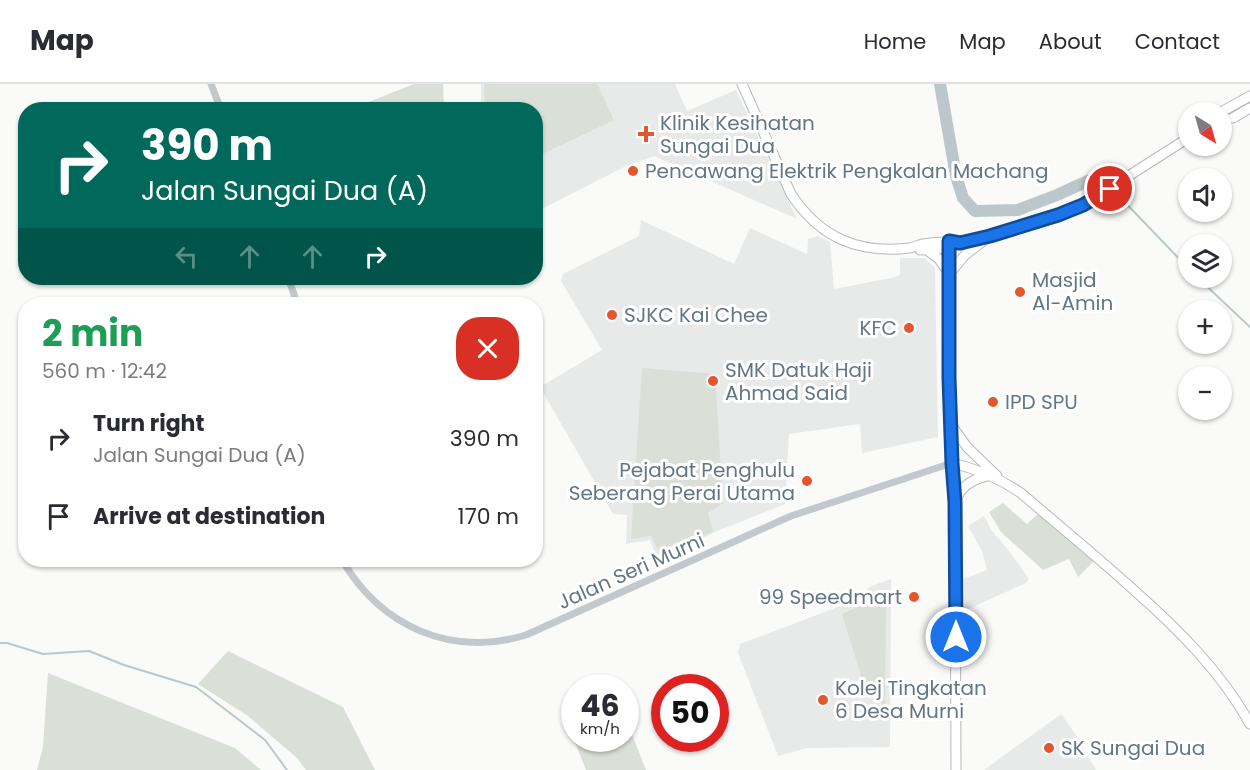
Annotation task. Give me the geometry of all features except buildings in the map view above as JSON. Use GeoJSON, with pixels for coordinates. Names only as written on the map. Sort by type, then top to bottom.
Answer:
{"type":"FeatureCollection","features":[{"type":"Feature","properties":{"kind":"main road"},"geometry":{"type":"LineString","coordinates":[[742,84],[791,194],[812,221],[836,237],[871,248],[912,247],[921,244],[949,245]]}},
{"type":"Feature","properties":{"kind":"main road"},"geometry":{"type":"LineString","coordinates":[[1232,106],[1250,96]]}},
{"type":"Feature","properties":{"kind":"main road"},"geometry":{"type":"LineString","coordinates":[[1232,118],[1250,108]]}},
{"type":"Feature","properties":{"kind":"main road"},"geometry":{"type":"LineString","coordinates":[[912,247],[926,250],[960,243],[1058,215],[1083,205],[1178,144]]}},
{"type":"Feature","properties":{"kind":"main road"},"geometry":{"type":"LineString","coordinates":[[949,274],[965,255],[990,236]]}},
{"type":"Feature","properties":{"kind":"main road"},"geometry":{"type":"LineString","coordinates":[[949,245],[949,378],[955,502],[956,770]]}},
{"type":"Feature","properties":{"kind":"main road"},"geometry":{"type":"LineString","coordinates":[[926,250],[939,259],[949,274]]}},
{"type":"Feature","properties":{"kind":"main road"},"geometry":{"type":"LineString","coordinates":[[951,424],[967,447],[1003,481],[1029,500],[1129,585],[1184,637],[1220,679],[1250,724]]}},
{"type":"Feature","properties":{"kind":"main road"},"geometry":{"type":"LineString","coordinates":[[952,463],[972,468],[1003,481]]}},
{"type":"Feature","properties":{"kind":"main road"},"geometry":{"type":"LineString","coordinates":[[955,502],[966,485],[991,475]]}},
{"type":"Feature","properties":{"kind":"street"},"geometry":{"type":"LineString","coordinates":[[211,84],[218,102]]}},
{"type":"Feature","properties":{"kind":"street","name":"Jalan Seri Murni"},"geometry":{"type":"LineString","coordinates":[[347,567],[358,584],[380,607],[422,632],[458,641],[511,640],[791,516],[952,463]]}},
{"type":"Feature","properties":{"kind":"shaded area"},"geometry":{"type":"Polygon","coordinates":[[[414,84],[443,84],[444,102],[369,102],[414,84]]]}},
{"type":"Feature","properties":{"kind":"shaded area","name":"Klinik Kesihatan Sungai Dua"},"geometry":{"type":"Polygon","coordinates":[[[481,84],[675,84],[687,111],[736,90],[797,219],[654,156],[624,167],[543,208],[543,102],[481,102],[481,84]]]}},
{"type":"Feature","properties":{"kind":"shaded area"},"geometry":{"type":"Polygon","coordinates":[[[484,84],[597,84],[614,120],[543,154],[543,102],[485,102],[484,84]]]}},
{"type":"Feature","properties":{"kind":"shaded area"},"geometry":{"type":"Polygon","coordinates":[[[641,220],[734,264],[750,228],[807,254],[808,239],[818,236],[830,242],[834,289],[900,275],[900,258],[925,258],[935,268],[938,437],[862,453],[860,424],[789,434],[785,504],[715,532],[658,561],[650,540],[626,544],[627,515],[613,514],[543,392],[543,385],[602,350],[561,281],[563,274],[639,236],[641,220]]]}},
{"type":"Feature","properties":{"kind":"shaded area"},"geometry":{"type":"Polygon","coordinates":[[[642,368],[715,374],[723,503],[708,513],[713,531],[662,558],[651,536],[631,539],[642,368]]]}},
{"type":"Feature","properties":{"kind":"shaded area"},"geometry":{"type":"Polygon","coordinates":[[[1003,503],[1027,524],[1038,514],[1094,561],[1078,577],[1069,559],[1043,570],[1001,532],[989,512],[1003,503]]]}},
{"type":"Feature","properties":{"kind":"shaded area"},"geometry":{"type":"Polygon","coordinates":[[[984,516],[992,531],[1029,579],[1026,583],[964,611],[963,579],[987,570],[982,551],[968,526],[984,516]]]}},
{"type":"Feature","properties":{"kind":"shaded area","name":"Kolej Tingkatan 6 Desa Murni"},"geometry":{"type":"Polygon","coordinates":[[[891,579],[890,747],[807,748],[778,756],[738,653],[740,644],[859,599],[869,587],[891,579]]]}},
{"type":"Feature","properties":{"kind":"shaded area"},"geometry":{"type":"Polygon","coordinates":[[[886,595],[885,710],[876,692],[867,695],[842,614],[886,595]]]}},
{"type":"Feature","properties":{"kind":"shaded area"},"geometry":{"type":"Polygon","coordinates":[[[228,651],[343,707],[375,770],[306,770],[297,758],[248,716],[198,684],[228,651]]]}},
{"type":"Feature","properties":{"kind":"shaded area"},"geometry":{"type":"Polygon","coordinates":[[[48,673],[235,748],[261,770],[37,770],[43,747],[48,673]]]}},
{"type":"Feature","properties":{"kind":"shaded area","name":"SK Sungai Dua"},"geometry":{"type":"Polygon","coordinates":[[[1061,714],[1096,770],[984,770],[1061,714]]]}},
{"type":"Feature","properties":{"kind":"shaded area"},"geometry":{"type":"Polygon","coordinates":[[[579,752],[639,752],[646,770],[586,770],[579,752]]]}},
{"type":"Feature","properties":{"kind":"waterway"},"geometry":{"type":"LineString","coordinates":[[940,84],[956,176],[963,198],[975,211],[1018,210],[1092,179],[1104,180]]}},
{"type":"Feature","properties":{"kind":"waterway"},"geometry":{"type":"LineString","coordinates":[[1116,193],[1178,258]]}},
{"type":"Feature","properties":{"kind":"waterway"},"geometry":{"type":"LineString","coordinates":[[1209,288],[1250,327]]}},
{"type":"Feature","properties":{"kind":"waterway"},"geometry":{"type":"LineString","coordinates":[[0,643],[43,654],[89,651],[124,665],[196,687],[265,740],[287,770]]}},
{"type":"Feature","properties":{"kind":"place","name":"Klinik Kesihatan Sungai Dua"},"geometry":{"type":"Point","coordinates":[646,134]}},
{"type":"Feature","properties":{"kind":"place","name":"Pencawang Elektrik Pengkalan Machang"},"geometry":{"type":"Point","coordinates":[633,171]}},
{"type":"Feature","properties":{"kind":"place","name":"Masjid Al-Amin"},"geometry":{"type":"Point","coordinates":[1020,292]}},
{"type":"Feature","properties":{"kind":"place","name":"SJKC Kai Chee"},"geometry":{"type":"Point","coordinates":[612,315]}},
{"type":"Feature","properties":{"kind":"place","name":"KFC"},"geometry":{"type":"Point","coordinates":[909,328]}},
{"type":"Feature","properties":{"kind":"place","name":"SMK Datuk Haji Ahmad Said"},"geometry":{"type":"Point","coordinates":[713,381]}},
{"type":"Feature","properties":{"kind":"place","name":"IPD SPU"},"geometry":{"type":"Point","coordinates":[993,402]}},
{"type":"Feature","properties":{"kind":"place","name":"Pejabat Penghulu Seberang Perai Utama"},"geometry":{"type":"Point","coordinates":[807,481]}},
{"type":"Feature","properties":{"kind":"place","name":"99 Speedmart"},"geometry":{"type":"Point","coordinates":[914,597]}},
{"type":"Feature","properties":{"kind":"place","name":"Kolej Tingkatan 6 Desa Murni"},"geometry":{"type":"Point","coordinates":[823,700]}},
{"type":"Feature","properties":{"kind":"place","name":"SK Sungai Dua"},"geometry":{"type":"Point","coordinates":[1049,748]}},
{"type":"Feature","properties":{"kind":"route"},"geometry":{"type":"LineString","coordinates":[[956,637],[955,502],[949,378],[949,241],[960,243],[990,236],[1058,215],[1083,205],[1110,189]]}}]}
